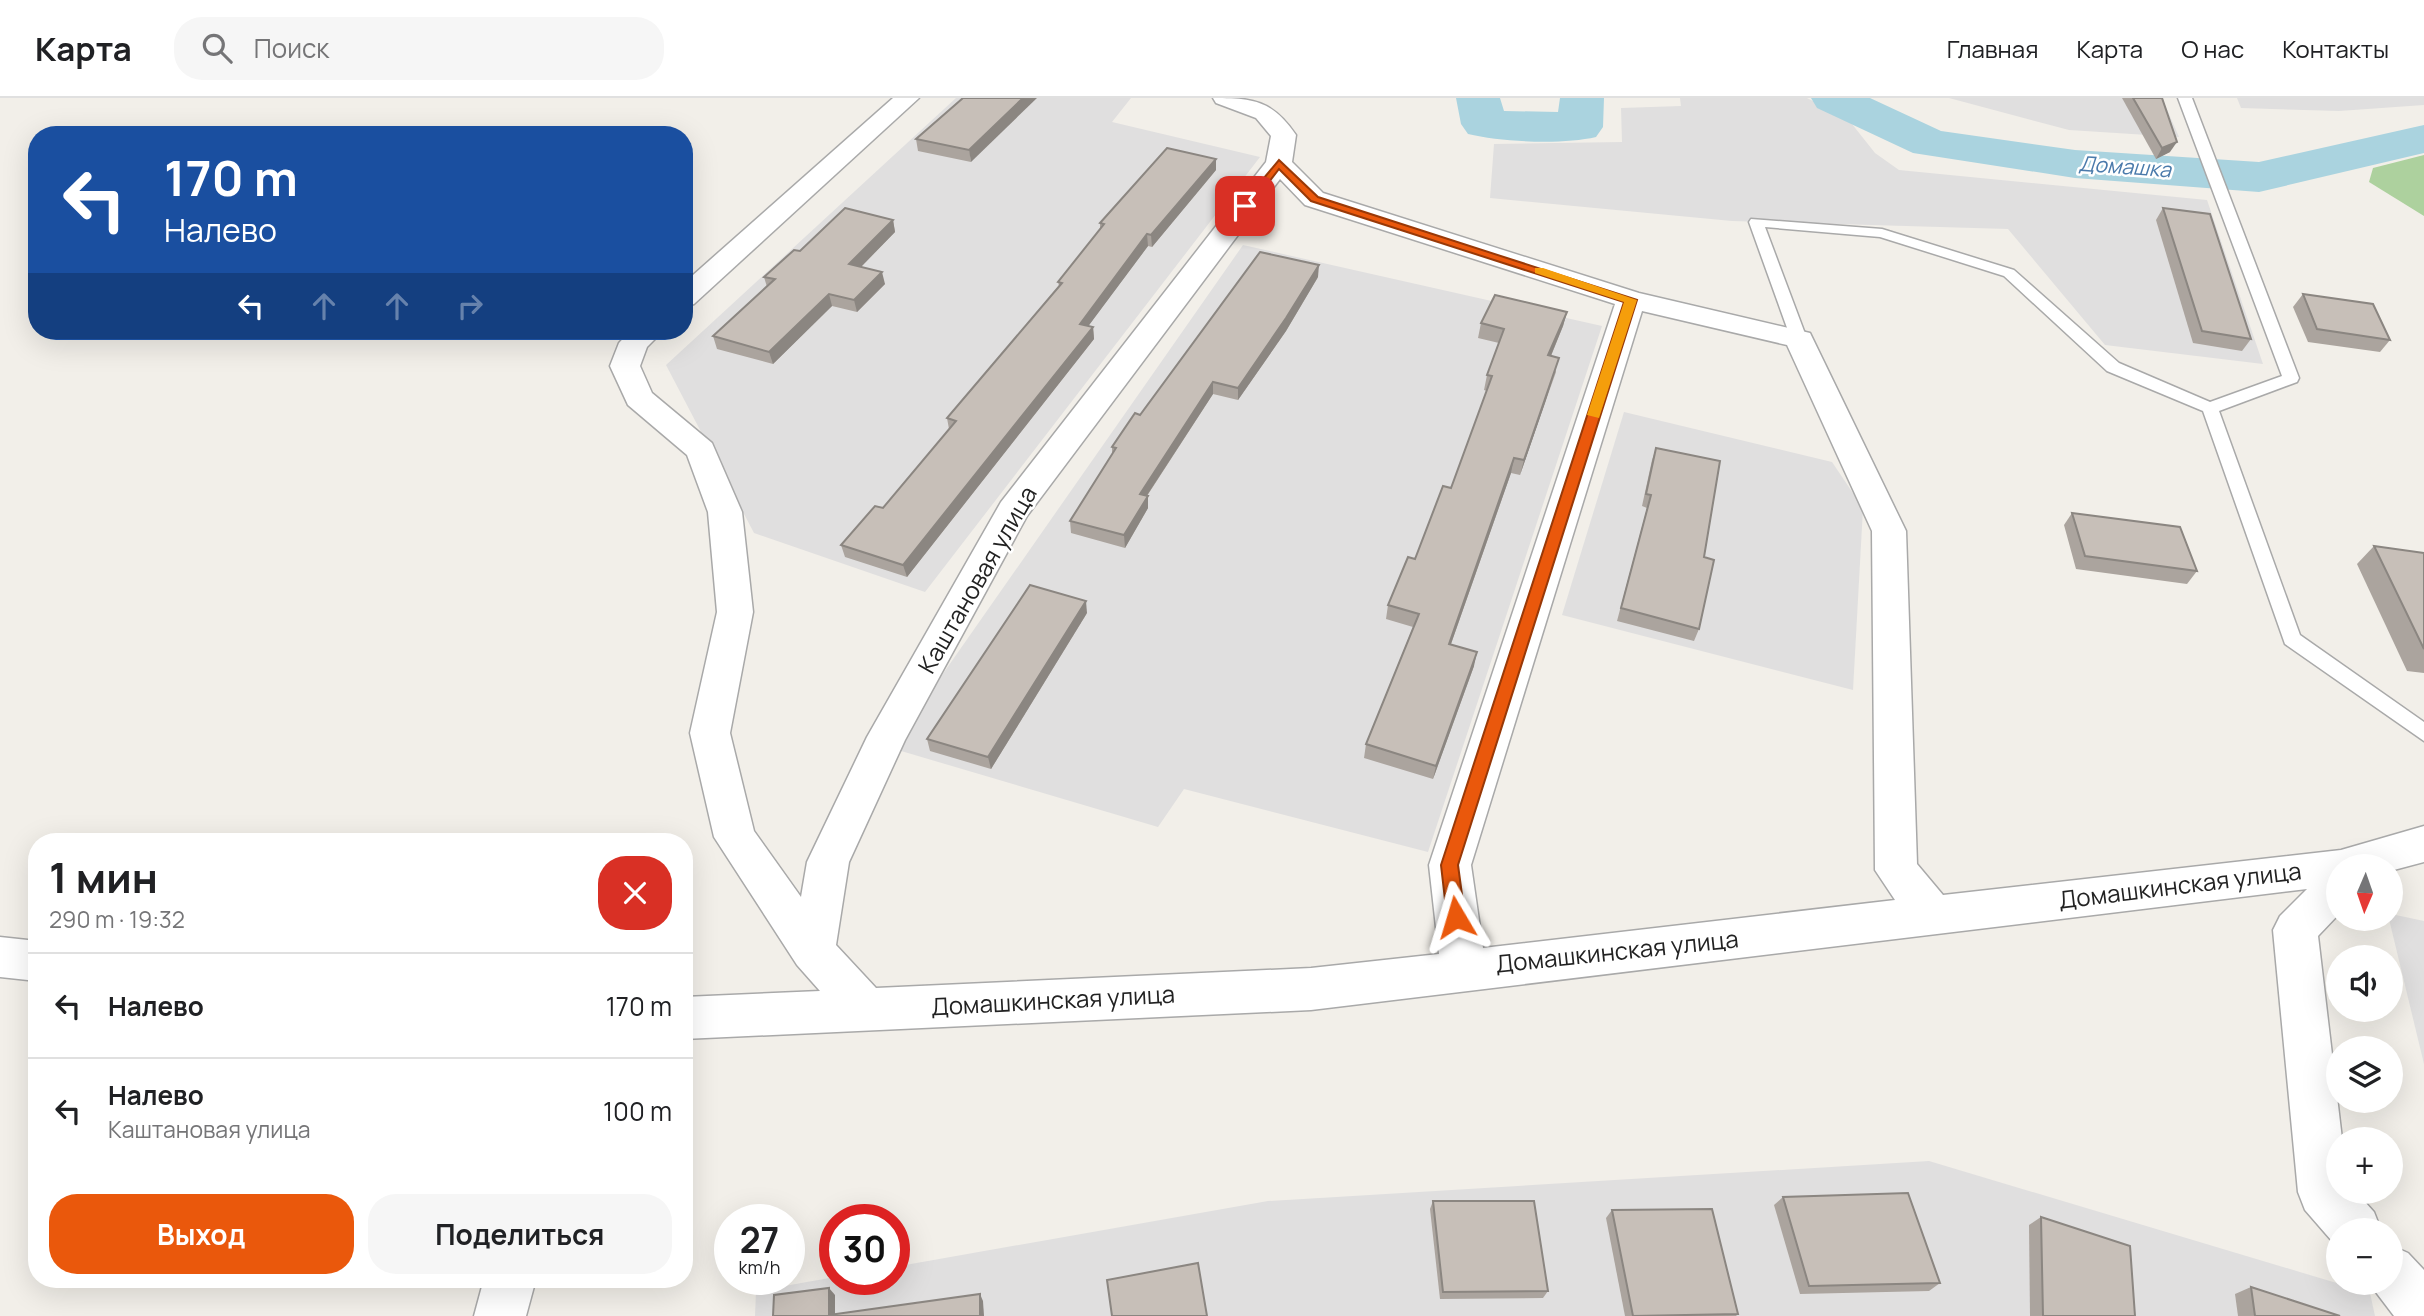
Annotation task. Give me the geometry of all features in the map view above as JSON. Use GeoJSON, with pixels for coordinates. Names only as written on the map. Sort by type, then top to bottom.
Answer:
{"type":"FeatureCollection","features":[{"type":"Feature","properties":{"kind":"street"},"geometry":{"type":"LineString","coordinates":[[693,290],[907,98]]}},
{"type":"Feature","properties":{"kind":"street"},"geometry":{"type":"LineString","coordinates":[[1225,98],[1265,113],[1284,135],[1279,163],[1314,199],[1631,300],[1799,339],[1889,531],[1896,870],[1934,916]]}},
{"type":"Feature","properties":{"kind":"street","name":"Каштановая улица"},"geometry":{"type":"LineString","coordinates":[[813,951],[828,863],[887,737],[1013,510],[1279,163]]}},
{"type":"Feature","properties":{"kind":"street"},"geometry":{"type":"LineString","coordinates":[[1463,969],[1450,865],[1631,300]]}},
{"type":"Feature","properties":{"kind":"street"},"geometry":{"type":"LineString","coordinates":[[639,340],[625,366],[639,398],[701,450],[725,512],[734,612],[710,733],[735,837],[813,951],[866,1010]]}},
{"type":"Feature","properties":{"kind":"street","name":"Домашкинская улица"},"geometry":{"type":"LineString","coordinates":[[2395,854],[2424,844]]}},
{"type":"Feature","properties":{"kind":"street","name":"Домашкинская улица"},"geometry":{"type":"LineString","coordinates":[[693,1018],[1311,989],[1463,969],[2326,872]]}},
{"type":"Feature","properties":{"kind":"street"},"geometry":{"type":"LineString","coordinates":[[2326,895],[2295,930],[2323,1192],[2346,1218]]}},
{"type":"Feature","properties":{"kind":"street"},"geometry":{"type":"LineString","coordinates":[[0,957],[28,960]]}},
{"type":"Feature","properties":{"kind":"street"},"geometry":{"type":"LineString","coordinates":[[500,1316],[508,1288]]}},
{"type":"Feature","properties":{"kind":"lane"},"geometry":{"type":"LineString","coordinates":[[1799,339],[1756,222],[1882,233],[2009,272],[2113,367],[2210,408],[2291,378],[2185,98]]}},
{"type":"Feature","properties":{"kind":"lane"},"geometry":{"type":"LineString","coordinates":[[2210,408],[2292,639],[2424,733]]}},
{"type":"Feature","properties":{"kind":"shaded area"},"geometry":{"type":"Polygon","coordinates":[[[956,98],[1131,98],[1112,122],[1260,157],[925,592],[754,533],[666,365],[956,98]]]}},
{"type":"Feature","properties":{"kind":"shaded area"},"geometry":{"type":"Polygon","coordinates":[[[1680,98],[1807,98],[1848,119],[1875,153],[1899,170],[2207,200],[2263,364],[2105,345],[2008,229],[1732,221],[1490,198],[1494,144],[1622,142],[1621,108],[1681,106],[1680,98]]]}},
{"type":"Feature","properties":{"kind":"shaded area"},"geometry":{"type":"Polygon","coordinates":[[[1949,98],[2162,98],[2179,137],[2069,130],[1949,98]]]}},
{"type":"Feature","properties":{"kind":"shaded area"},"geometry":{"type":"Polygon","coordinates":[[[2237,98],[2424,98],[2424,105],[2339,111],[2241,108],[2237,98]]]}},
{"type":"Feature","properties":{"kind":"shaded area"},"geometry":{"type":"Polygon","coordinates":[[[1243,245],[1602,326],[1428,852],[1184,789],[1158,827],[891,748],[1243,245]]]}},
{"type":"Feature","properties":{"kind":"shaded area"},"geometry":{"type":"Polygon","coordinates":[[[1624,412],[1832,462],[1863,508],[1853,690],[1562,615],[1624,412]]]}},
{"type":"Feature","properties":{"kind":"shaded area"},"geometry":{"type":"Polygon","coordinates":[[[2403,917],[2424,921],[2424,1064],[2403,977],[2403,945],[2395,945],[2392,931],[2403,931],[2403,917]]]}},
{"type":"Feature","properties":{"kind":"shaded area"},"geometry":{"type":"Polygon","coordinates":[[[1929,1161],[2326,1280],[2326,1295],[2370,1295],[2375,1316],[755,1316],[756,1295],[805,1295],[805,1282],[819,1280],[819,1295],[910,1295],[910,1264],[1268,1201],[1929,1161]]]}},
{"type":"Feature","properties":{"kind":"green space"},"geometry":{"type":"Polygon","coordinates":[[[2424,155],[2424,216],[2369,182],[2373,168],[2424,155]]]}},
{"type":"Feature","properties":{"kind":"building"},"geometry":{"type":"Polygon","coordinates":[[[963,98],[1023,98],[969,150],[916,139],[963,98]]]}},
{"type":"Feature","properties":{"kind":"building"},"geometry":{"type":"Polygon","coordinates":[[[2133,98],[2162,98],[2177,142],[2162,148],[2133,98]]]}},
{"type":"Feature","properties":{"kind":"building"},"geometry":{"type":"Polygon","coordinates":[[[1167,148],[1216,159],[1151,235],[1147,234],[1080,324],[1093,327],[903,565],[841,545],[875,506],[883,508],[956,421],[947,418],[1062,283],[1058,282],[1104,224],[1100,223],[1167,148]]]}},
{"type":"Feature","properties":{"kind":"building"},"geometry":{"type":"Polygon","coordinates":[[[845,208],[893,220],[849,264],[882,272],[854,300],[829,294],[769,352],[713,336],[775,279],[764,277],[794,250],[800,251],[845,208]]]}},
{"type":"Feature","properties":{"kind":"building"},"geometry":{"type":"Polygon","coordinates":[[[2163,208],[2210,214],[2251,339],[2202,331],[2163,208]]]}},
{"type":"Feature","properties":{"kind":"building"},"geometry":{"type":"Polygon","coordinates":[[[1260,252],[1319,265],[1238,388],[1213,382],[1140,494],[1148,496],[1124,535],[1070,521],[1116,448],[1112,447],[1135,413],[1140,415],[1260,252]]]}},
{"type":"Feature","properties":{"kind":"building"},"geometry":{"type":"Polygon","coordinates":[[[2303,294],[2373,304],[2390,340],[2317,329],[2303,294]]]}},
{"type":"Feature","properties":{"kind":"building"},"geometry":{"type":"Polygon","coordinates":[[[1495,295],[1567,312],[1548,355],[1559,358],[1524,460],[1514,458],[1449,644],[1477,652],[1436,766],[1366,744],[1419,614],[1388,605],[1408,557],[1415,559],[1443,486],[1451,488],[1492,376],[1487,375],[1504,329],[1481,323],[1495,295]]]}},
{"type":"Feature","properties":{"kind":"building"},"geometry":{"type":"Polygon","coordinates":[[[1656,448],[1720,461],[1704,557],[1714,560],[1699,629],[1621,608],[1651,495],[1646,494],[1656,448]]]}},
{"type":"Feature","properties":{"kind":"building"},"geometry":{"type":"Polygon","coordinates":[[[2072,513],[2180,527],[2197,571],[2085,556],[2072,513]]]}},
{"type":"Feature","properties":{"kind":"building"},"geometry":{"type":"Polygon","coordinates":[[[2374,546],[2424,553],[2424,649],[2374,546]]]}},
{"type":"Feature","properties":{"kind":"building"},"geometry":{"type":"Polygon","coordinates":[[[1030,585],[1086,601],[988,757],[927,739],[1030,585]]]}},
{"type":"Feature","properties":{"kind":"building"},"geometry":{"type":"Polygon","coordinates":[[[1908,1193],[1940,1283],[1809,1286],[1783,1197],[1908,1193]]]}},
{"type":"Feature","properties":{"kind":"building"},"geometry":{"type":"Polygon","coordinates":[[[1433,1201],[1534,1201],[1548,1291],[1443,1292],[1433,1201]]]}},
{"type":"Feature","properties":{"kind":"building"},"geometry":{"type":"Polygon","coordinates":[[[1712,1209],[1738,1314],[1633,1316],[1612,1210],[1712,1209]]]}},
{"type":"Feature","properties":{"kind":"building"},"geometry":{"type":"Polygon","coordinates":[[[2041,1217],[2130,1246],[2135,1316],[2043,1316],[2041,1217]]]}},
{"type":"Feature","properties":{"kind":"building"},"geometry":{"type":"Polygon","coordinates":[[[1198,1263],[1207,1316],[1112,1316],[1107,1280],[1198,1263]]]}},
{"type":"Feature","properties":{"kind":"building"},"geometry":{"type":"Polygon","coordinates":[[[2251,1287],[2340,1316],[2255,1316],[2251,1287]]]}},
{"type":"Feature","properties":{"kind":"building"},"geometry":{"type":"Polygon","coordinates":[[[819,1289],[819,1295],[829,1295],[829,1315],[980,1294],[980,1316],[773,1316],[774,1295],[805,1295],[805,1291],[819,1289]]]}},
{"type":"Feature","properties":{"kind":"waterway","name":"Домашка"},"geometry":{"type":"LineString","coordinates":[[1478,98],[1484,124],[1580,127],[1582,98]]}},
{"type":"Feature","properties":{"kind":"waterway","name":"Домашка"},"geometry":{"type":"LineString","coordinates":[[1833,98],[1930,143],[2075,164],[2259,177],[2424,139]]}},
{"type":"Feature","properties":{"kind":"slow traffic"},"geometry":{"type":"LineString","coordinates":[[1539,271],[1631,300],[1594,415]]}},
{"type":"Feature","properties":{"kind":"route"},"geometry":{"type":"LineString","coordinates":[[1245,206],[1279,163],[1314,199],[1631,300],[1450,865],[1456,917]]}}]}
